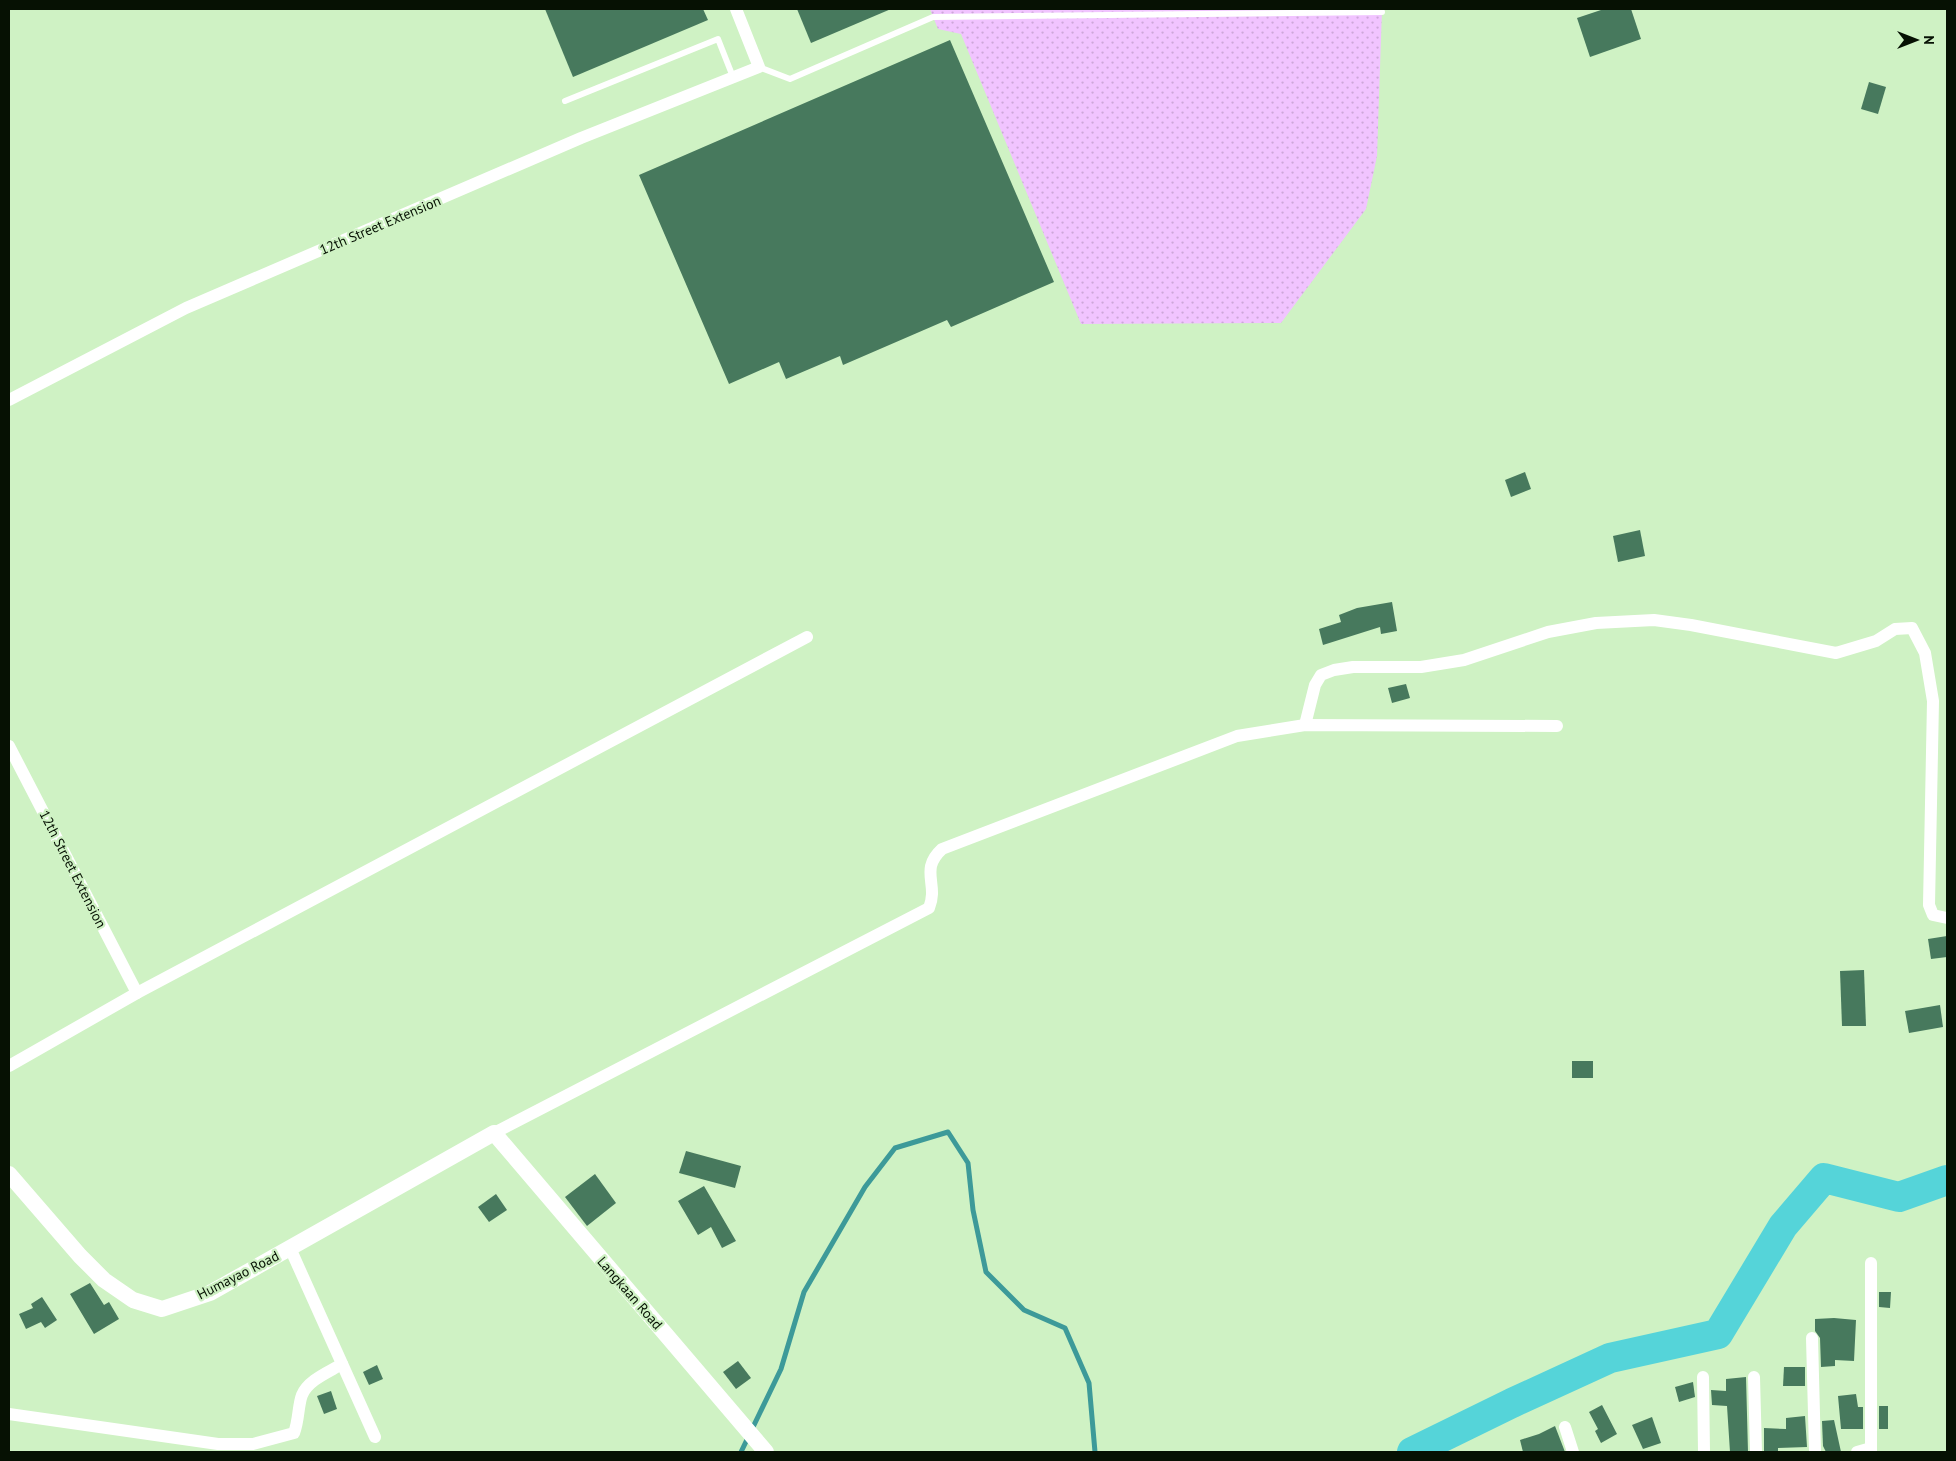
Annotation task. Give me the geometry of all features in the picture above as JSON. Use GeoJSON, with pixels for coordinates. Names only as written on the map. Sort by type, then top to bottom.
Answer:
{"type":"FeatureCollection","features":[{"type":"Feature","properties":{"kind":"street"},"geometry":{"type":"LineString","coordinates":[[736,9],[759,67]]}},
{"type":"Feature","properties":{"kind":"street","name":"12th Street Extension"},"geometry":{"type":"LineString","coordinates":[[9,400],[186,308],[581,138],[759,67]]}},
{"type":"Feature","properties":{"kind":"street"},"geometry":{"type":"LineString","coordinates":[[1305,725],[1315,685],[1321,675],[1334,670],[1353,667],[1421,667],[1464,660],[1548,632],[1596,623],[1654,620],[1691,625],[1836,653],[1876,642],[1895,629],[1912,628],[1924,653],[1932,701],[1929,905],[1933,915],[1947,918]]}},
{"type":"Feature","properties":{"kind":"street"},"geometry":{"type":"LineString","coordinates":[[9,1066],[137,993],[807,637]]}},
{"type":"Feature","properties":{"kind":"street"},"geometry":{"type":"LineString","coordinates":[[494,1133],[929,908],[933,898],[929,872],[933,858],[942,849],[1236,736],[1305,725],[1557,726]]}},
{"type":"Feature","properties":{"kind":"street","name":"12th Street Extension"},"geometry":{"type":"LineString","coordinates":[[9,746],[137,993]]}},
{"type":"Feature","properties":{"kind":"street","name":"Humayao Road"},"geometry":{"type":"LineString","coordinates":[[9,1174],[80,1256],[104,1280],[133,1300],[162,1309],[210,1293],[494,1133]]}},
{"type":"Feature","properties":{"kind":"street","name":"Langkaan Road"},"geometry":{"type":"LineString","coordinates":[[494,1133],[766,1452]]}},
{"type":"Feature","properties":{"kind":"street"},"geometry":{"type":"LineString","coordinates":[[290,1248],[375,1437]]}},
{"type":"Feature","properties":{"kind":"street"},"geometry":{"type":"LineString","coordinates":[[1857,1452],[1871,1450],[1871,1263]]}},
{"type":"Feature","properties":{"kind":"street"},"geometry":{"type":"LineString","coordinates":[[1812,1338],[1815,1452]]}},
{"type":"Feature","properties":{"kind":"street"},"geometry":{"type":"LineString","coordinates":[[9,1414],[218,1444],[253,1444],[294,1433],[299,1419],[302,1396],[308,1385],[342,1364]]}},
{"type":"Feature","properties":{"kind":"street"},"geometry":{"type":"LineString","coordinates":[[1703,1377],[1704,1452]]}},
{"type":"Feature","properties":{"kind":"street"},"geometry":{"type":"LineString","coordinates":[[1754,1378],[1756,1452]]}},
{"type":"Feature","properties":{"kind":"street"},"geometry":{"type":"LineString","coordinates":[[1565,1427],[1573,1452]]}},
{"type":"Feature","properties":{"kind":"lane"},"geometry":{"type":"LineString","coordinates":[[759,67],[790,79],[933,17],[1382,12]]}},
{"type":"Feature","properties":{"kind":"lane"},"geometry":{"type":"LineString","coordinates":[[565,101],[718,39],[733,78]]}},
{"type":"Feature","properties":{"kind":"shaded area"},"geometry":{"type":"Polygon","coordinates":[[[930,9],[1382,9],[1377,156],[1366,209],[1281,323],[1081,324],[961,34],[938,29],[930,9]]]}},
{"type":"Feature","properties":{"kind":"building"},"geometry":{"type":"Polygon","coordinates":[[[545,9],[703,9],[708,20],[573,77],[545,9]]]}},
{"type":"Feature","properties":{"kind":"building"},"geometry":{"type":"Polygon","coordinates":[[[797,9],[891,9],[811,43],[797,9]]]}},
{"type":"Feature","properties":{"kind":"building"},"geometry":{"type":"Polygon","coordinates":[[[1604,9],[1631,9],[1641,39],[1590,57],[1577,18],[1604,9]]]}},
{"type":"Feature","properties":{"kind":"building"},"geometry":{"type":"Polygon","coordinates":[[[950,40],[1054,282],[951,327],[947,320],[843,365],[840,356],[786,379],[779,362],[729,384],[639,175],[950,40]]]}},
{"type":"Feature","properties":{"kind":"building"},"geometry":{"type":"Polygon","coordinates":[[[1869,82],[1886,87],[1878,114],[1861,109],[1869,82]]]}},
{"type":"Feature","properties":{"kind":"building"},"geometry":{"type":"Polygon","coordinates":[[[1525,472],[1531,489],[1511,497],[1505,480],[1525,472]]]}},
{"type":"Feature","properties":{"kind":"building"},"geometry":{"type":"Polygon","coordinates":[[[1640,530],[1645,556],[1618,562],[1613,536],[1640,530]]]}},
{"type":"Feature","properties":{"kind":"building"},"geometry":{"type":"Polygon","coordinates":[[[1392,602],[1397,631],[1381,634],[1380,627],[1323,645],[1319,629],[1341,622],[1339,615],[1357,608],[1392,602]]]}},
{"type":"Feature","properties":{"kind":"building"},"geometry":{"type":"Polygon","coordinates":[[[1406,684],[1410,698],[1392,703],[1388,688],[1406,684]]]}},
{"type":"Feature","properties":{"kind":"building"},"geometry":{"type":"Polygon","coordinates":[[[1947,936],[1947,957],[1931,959],[1928,939],[1947,936]]]}},
{"type":"Feature","properties":{"kind":"building"},"geometry":{"type":"Polygon","coordinates":[[[1864,970],[1866,1026],[1842,1026],[1840,971],[1864,970]]]}},
{"type":"Feature","properties":{"kind":"building"},"geometry":{"type":"Polygon","coordinates":[[[1940,1005],[1943,1027],[1909,1033],[1905,1011],[1940,1005]]]}},
{"type":"Feature","properties":{"kind":"building"},"geometry":{"type":"Polygon","coordinates":[[[1572,1061],[1593,1061],[1593,1078],[1572,1078],[1572,1061]]]}},
{"type":"Feature","properties":{"kind":"building"},"geometry":{"type":"Polygon","coordinates":[[[686,1151],[741,1166],[735,1188],[679,1173],[686,1151]]]}},
{"type":"Feature","properties":{"kind":"building"},"geometry":{"type":"Polygon","coordinates":[[[595,1174],[616,1203],[587,1226],[565,1197],[595,1174]]]}},
{"type":"Feature","properties":{"kind":"building"},"geometry":{"type":"Polygon","coordinates":[[[704,1186],[736,1241],[722,1248],[711,1227],[698,1235],[678,1201],[704,1186]]]}},
{"type":"Feature","properties":{"kind":"building"},"geometry":{"type":"Polygon","coordinates":[[[496,1194],[507,1210],[489,1222],[478,1207],[496,1194]]]}},
{"type":"Feature","properties":{"kind":"building"},"geometry":{"type":"Polygon","coordinates":[[[90,1283],[104,1305],[109,1302],[119,1319],[94,1334],[70,1294],[90,1283]]]}},
{"type":"Feature","properties":{"kind":"building"},"geometry":{"type":"Polygon","coordinates":[[[1879,1292],[1891,1292],[1890,1308],[1879,1307],[1879,1292]]]}},
{"type":"Feature","properties":{"kind":"building"},"geometry":{"type":"Polygon","coordinates":[[[42,1297],[57,1320],[45,1328],[41,1322],[26,1329],[19,1314],[33,1308],[31,1304],[42,1297]]]}},
{"type":"Feature","properties":{"kind":"building"},"geometry":{"type":"Polygon","coordinates":[[[1815,1319],[1856,1320],[1854,1361],[1835,1360],[1835,1366],[1821,1367],[1820,1338],[1815,1331],[1815,1319]]]}},
{"type":"Feature","properties":{"kind":"building"},"geometry":{"type":"Polygon","coordinates":[[[738,1361],[751,1378],[736,1389],[723,1372],[738,1361]]]}},
{"type":"Feature","properties":{"kind":"building"},"geometry":{"type":"Polygon","coordinates":[[[377,1365],[383,1379],[369,1385],[363,1372],[377,1365]]]}},
{"type":"Feature","properties":{"kind":"building"},"geometry":{"type":"Polygon","coordinates":[[[1784,1367],[1805,1367],[1805,1386],[1783,1386],[1784,1367]]]}},
{"type":"Feature","properties":{"kind":"building"},"geometry":{"type":"Polygon","coordinates":[[[1746,1377],[1748,1452],[1730,1452],[1727,1406],[1712,1405],[1711,1390],[1726,1391],[1726,1379],[1746,1377]]]}},
{"type":"Feature","properties":{"kind":"building"},"geometry":{"type":"Polygon","coordinates":[[[1693,1382],[1695,1397],[1679,1402],[1675,1387],[1693,1382]]]}},
{"type":"Feature","properties":{"kind":"building"},"geometry":{"type":"Polygon","coordinates":[[[331,1391],[337,1409],[324,1414],[317,1396],[331,1391]]]}},
{"type":"Feature","properties":{"kind":"building"},"geometry":{"type":"Polygon","coordinates":[[[1856,1394],[1858,1407],[1863,1407],[1863,1429],[1841,1429],[1838,1396],[1856,1394]]]}},
{"type":"Feature","properties":{"kind":"building"},"geometry":{"type":"Polygon","coordinates":[[[1602,1405],[1617,1434],[1601,1443],[1595,1431],[1598,1429],[1589,1412],[1602,1405]]]}},
{"type":"Feature","properties":{"kind":"building"},"geometry":{"type":"Polygon","coordinates":[[[1879,1406],[1888,1406],[1888,1429],[1879,1429],[1879,1406]]]}},
{"type":"Feature","properties":{"kind":"building"},"geometry":{"type":"Polygon","coordinates":[[[1805,1416],[1807,1447],[1778,1448],[1778,1452],[1764,1452],[1764,1428],[1786,1429],[1786,1418],[1805,1416]]]}},
{"type":"Feature","properties":{"kind":"building"},"geometry":{"type":"Polygon","coordinates":[[[1652,1417],[1661,1443],[1643,1449],[1632,1425],[1652,1417]]]}},
{"type":"Feature","properties":{"kind":"building"},"geometry":{"type":"Polygon","coordinates":[[[1834,1420],[1841,1452],[1826,1452],[1823,1446],[1822,1421],[1834,1420]]]}},
{"type":"Feature","properties":{"kind":"building"},"geometry":{"type":"Polygon","coordinates":[[[1555,1426],[1565,1452],[1523,1452],[1520,1440],[1555,1426]]]}},
{"type":"Feature","properties":{"kind":"waterway"},"geometry":{"type":"LineString","coordinates":[[741,1452],[781,1369],[804,1292],[865,1187],[895,1148],[948,1132],[968,1163],[973,1210],[986,1272],[1024,1310],[1065,1328],[1089,1383],[1095,1452]]}},
{"type":"Feature","properties":{"kind":"waterway"},"geometry":{"type":"LineString","coordinates":[[1412,1452],[1610,1358],[1718,1334],[1783,1226],[1824,1178],[1899,1197],[1947,1180]]}}]}
